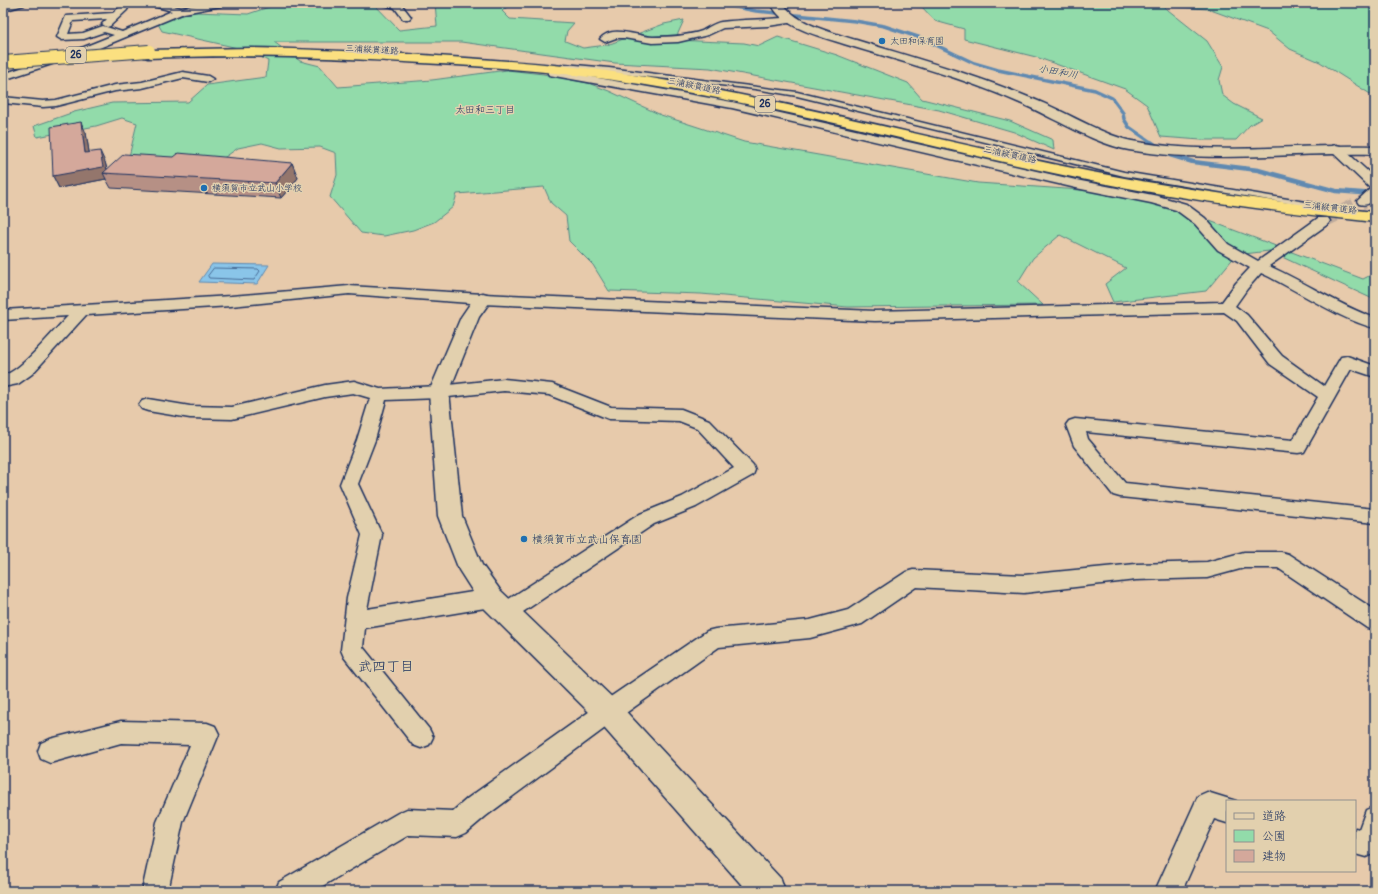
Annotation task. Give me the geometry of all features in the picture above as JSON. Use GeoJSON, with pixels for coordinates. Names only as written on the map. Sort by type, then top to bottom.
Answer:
{"type":"FeatureCollection","features":[{"type":"Feature","properties":{"kind":"highway","name":"三浦縦貫道路"},"geometry":{"type":"LineString","coordinates":[[3,63],[210,49],[346,48],[483,56],[558,69],[642,77],[733,94],[1122,178],[1227,196],[1375,213]]}},
{"type":"Feature","properties":{"kind":"highway","name":"三浦縦貫道路"},"geometry":{"type":"LineString","coordinates":[[149,52],[300,52],[524,65],[592,72],[709,92],[1014,160],[1137,184],[1229,200],[1375,217]]}},
{"type":"Feature","properties":{"kind":"street"},"geometry":{"type":"LineString","coordinates":[[3,8],[21,3]]}},
{"type":"Feature","properties":{"kind":"street"},"geometry":{"type":"LineString","coordinates":[[114,16],[69,18],[62,37],[84,36],[103,29],[114,16],[124,8],[125,3]]}},
{"type":"Feature","properties":{"kind":"street"},"geometry":{"type":"LineString","coordinates":[[153,3],[181,11]]}},
{"type":"Feature","properties":{"kind":"street"},"geometry":{"type":"LineString","coordinates":[[3,77],[88,49],[181,11],[221,3]]}},
{"type":"Feature","properties":{"kind":"street"},"geometry":{"type":"LineString","coordinates":[[388,3],[398,6],[406,18]]}},
{"type":"Feature","properties":{"kind":"street"},"geometry":{"type":"LineString","coordinates":[[777,3],[782,12],[792,20],[823,33],[984,84],[1025,100],[1106,138],[1128,145],[1176,152],[1218,153],[1336,149],[1375,150]]}},
{"type":"Feature","properties":{"kind":"street"},"geometry":{"type":"LineString","coordinates":[[605,39],[615,35],[624,35],[652,40],[678,39],[705,33],[720,25],[768,23],[792,20]]}},
{"type":"Feature","properties":{"kind":"street"},"geometry":{"type":"LineString","coordinates":[[103,29],[124,33]]}},
{"type":"Feature","properties":{"kind":"street"},"geometry":{"type":"LineString","coordinates":[[3,57],[88,49]]}},
{"type":"Feature","properties":{"kind":"street"},"geometry":{"type":"LineString","coordinates":[[558,69],[732,105],[1076,184],[1153,199],[1181,207],[1200,220],[1223,247],[1244,260],[1291,281],[1355,316],[1375,323]]}},
{"type":"Feature","properties":{"kind":"street"},"geometry":{"type":"LineString","coordinates":[[3,100],[43,104],[56,103],[114,88],[142,85],[183,75],[208,79]]}},
{"type":"Feature","properties":{"kind":"street"},"geometry":{"type":"LineString","coordinates":[[1336,149],[1375,185]]}},
{"type":"Feature","properties":{"kind":"street"},"geometry":{"type":"LineString","coordinates":[[1364,201],[1375,192]]}},
{"type":"Feature","properties":{"kind":"street"},"geometry":{"type":"LineString","coordinates":[[1227,306],[1241,286],[1260,266],[1323,221]]}},
{"type":"Feature","properties":{"kind":"street"},"geometry":{"type":"LineString","coordinates":[[3,316],[231,302],[349,290],[483,299],[874,316],[1227,306],[1242,318],[1276,360],[1326,395]]}},
{"type":"Feature","properties":{"kind":"street"},"geometry":{"type":"LineString","coordinates":[[483,299],[470,317],[439,392],[450,516],[472,570],[498,605],[608,712],[770,891]]}},
{"type":"Feature","properties":{"kind":"street"},"geometry":{"type":"LineString","coordinates":[[3,381],[12,380],[26,370],[80,312]]}},
{"type":"Feature","properties":{"kind":"street"},"geometry":{"type":"LineString","coordinates":[[1375,372],[1347,361],[1326,395],[1298,447],[1075,425],[1080,441],[1120,490],[1375,516]]}},
{"type":"Feature","properties":{"kind":"street"},"geometry":{"type":"LineString","coordinates":[[148,405],[190,412],[232,412],[325,391],[354,388],[379,395],[439,392],[504,385],[552,390],[609,413],[681,415],[703,424],[746,470],[689,502],[647,519],[498,605],[356,620]]}},
{"type":"Feature","properties":{"kind":"street"},"geometry":{"type":"LineString","coordinates":[[379,395],[366,440],[349,484],[372,535],[358,598],[352,650],[421,737]]}},
{"type":"Feature","properties":{"kind":"street"},"geometry":{"type":"LineString","coordinates":[[288,891],[407,822],[457,824],[484,802],[608,712],[715,638],[810,629],[854,618],[913,578],[1024,584],[1136,572],[1207,570],[1244,560],[1281,560],[1375,621]]}},
{"type":"Feature","properties":{"kind":"street"},"geometry":{"type":"LineString","coordinates":[[50,751],[121,732],[207,734],[170,822],[156,891]]}},
{"type":"Feature","properties":{"kind":"street"},"geometry":{"type":"LineString","coordinates":[[1168,891],[1207,806],[1226,810]]}},
{"type":"Feature","properties":{"kind":"street"},"geometry":{"type":"LineString","coordinates":[[1356,841],[1366,844],[1375,819]]}},
{"type":"Feature","properties":{"kind":"lane"},"geometry":{"type":"LineString","coordinates":[[558,69],[592,67],[760,88],[807,96],[1124,174],[1332,208]]}},
{"type":"Feature","properties":{"kind":"green space"},"geometry":{"type":"Polygon","coordinates":[[[281,3],[373,3],[399,30],[437,26],[435,3],[512,3],[502,11],[510,19],[574,23],[567,31],[565,41],[583,48],[607,45],[664,24],[684,20],[675,40],[744,43],[759,46],[778,37],[837,55],[908,83],[922,99],[1010,121],[1053,140],[1054,150],[1014,132],[939,110],[710,68],[615,63],[461,42],[274,42],[300,61],[320,66],[338,87],[432,80],[507,70],[543,74],[588,83],[661,115],[744,142],[978,183],[1125,193],[1194,215],[1363,279],[1375,273],[1375,300],[1269,251],[1236,255],[1206,291],[1113,302],[1105,284],[1126,268],[1060,235],[1033,258],[1018,282],[1043,305],[848,307],[701,294],[609,291],[593,265],[569,241],[566,216],[551,203],[544,187],[457,194],[453,207],[434,222],[413,230],[384,236],[361,233],[330,197],[337,175],[336,153],[320,147],[281,148],[262,143],[238,148],[212,166],[128,161],[137,123],[122,118],[96,126],[37,137],[34,126],[74,112],[112,103],[188,102],[207,85],[266,77],[268,61],[247,50],[162,31],[157,22],[195,12],[248,14],[281,3]]]}},
{"type":"Feature","properties":{"kind":"green space"},"geometry":{"type":"Polygon","coordinates":[[[877,3],[1375,3],[1375,97],[1320,62],[1290,49],[1268,31],[1208,9],[1163,6],[1207,41],[1223,67],[1219,80],[1222,95],[1234,104],[1262,118],[1250,125],[1236,140],[1201,140],[1161,137],[1147,105],[1125,89],[1036,57],[964,39],[964,29],[935,21],[922,7],[877,3]]]}},
{"type":"Feature","properties":{"kind":"water"},"geometry":{"type":"Polygon","coordinates":[[[212,264],[269,265],[257,284],[199,282],[212,264]]]}},
{"type":"Feature","properties":{"kind":"building"},"geometry":{"type":"Polygon","coordinates":[[[81,122],[85,153],[100,151],[103,167],[53,176],[51,127],[81,122]]]}},
{"type":"Feature","properties":{"kind":"building"},"geometry":{"type":"Polygon","coordinates":[[[178,153],[292,163],[275,183],[103,173],[124,154],[173,157],[178,153]]]}},
{"type":"Feature","properties":{"kind":"waterway","name":"小田和川"},"geometry":{"type":"LineString","coordinates":[[716,3],[756,11],[855,21],[884,26],[921,38],[974,63],[998,70],[1095,90],[1112,98],[1123,113],[1124,119],[1129,127],[1152,143]]}},
{"type":"Feature","properties":{"kind":"waterway","name":"小田和川"},"geometry":{"type":"LineString","coordinates":[[1151,142],[1170,155],[1193,162],[1258,170],[1336,191],[1375,194]]}},
{"type":"Feature","properties":{"kind":"tunnel"},"geometry":{"type":"LineString","coordinates":[[1323,221],[1364,201]]}},
{"type":"Feature","properties":{"kind":"place","name":"太田和保育園"},"geometry":{"type":"Point","coordinates":[882,41]}},
{"type":"Feature","properties":{"kind":"place","name":"横須賀市立武山小学校"},"geometry":{"type":"Point","coordinates":[204,188]}},
{"type":"Feature","properties":{"kind":"place","name":"横須賀市立武山保育園"},"geometry":{"type":"Point","coordinates":[524,539]}},
{"type":"Feature","properties":{"kind":"district","name":"太田和三丁目"},"geometry":{"type":"Point","coordinates":[485,110]}},
{"type":"Feature","properties":{"kind":"district","name":"武四丁目"},"geometry":{"type":"Point","coordinates":[386,666]}}]}
